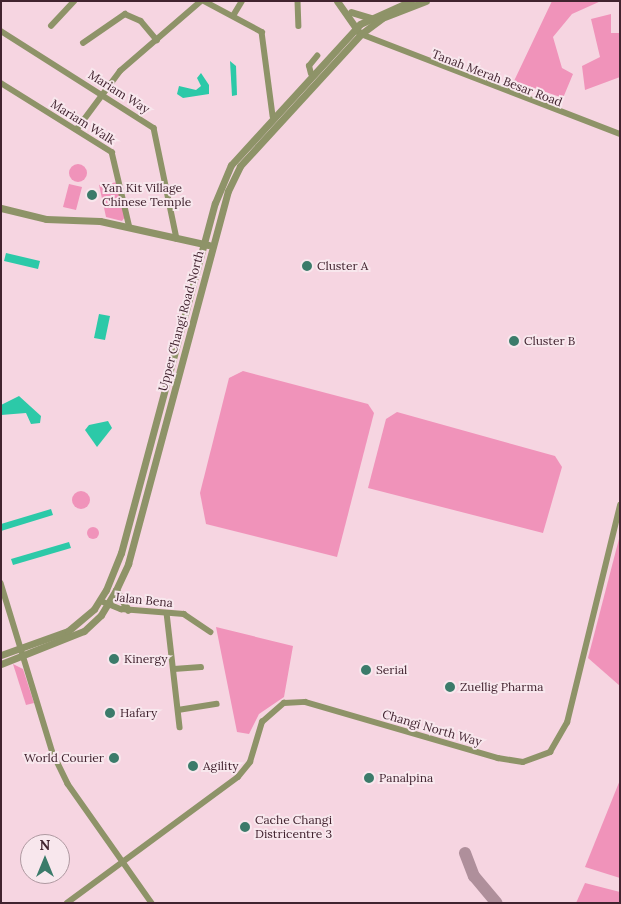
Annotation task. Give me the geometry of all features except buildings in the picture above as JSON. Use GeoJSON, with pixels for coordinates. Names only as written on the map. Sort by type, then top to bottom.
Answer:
{"type":"FeatureCollection","features":[{"type":"Feature","properties":{"kind":"street"},"geometry":{"type":"LineString","coordinates":[[51,26],[74,1]]}},
{"type":"Feature","properties":{"kind":"street"},"geometry":{"type":"LineString","coordinates":[[77,130],[120,71],[203,1],[262,32],[273,116]]}},
{"type":"Feature","properties":{"kind":"street"},"geometry":{"type":"LineString","coordinates":[[233,16],[242,1]]}},
{"type":"Feature","properties":{"kind":"street"},"geometry":{"type":"LineString","coordinates":[[298,1],[299,26]]}},
{"type":"Feature","properties":{"kind":"street"},"geometry":{"type":"LineString","coordinates":[[337,1],[351,16],[371,18]]}},
{"type":"Feature","properties":{"kind":"street"},"geometry":{"type":"LineString","coordinates":[[342,1],[362,31]]}},
{"type":"Feature","properties":{"kind":"street","name":"Upper Changi Road North"},"geometry":{"type":"LineString","coordinates":[[1,664],[24,657],[84,631],[108,606],[128,564],[228,191],[243,162],[362,31],[371,18],[411,1]]}},
{"type":"Feature","properties":{"kind":"street","name":"Upper Changi Road North"},"geometry":{"type":"LineString","coordinates":[[1,655],[68,630],[100,601],[121,553],[204,244],[225,175],[273,116],[346,38],[362,31],[382,18],[426,1]]}},
{"type":"Feature","properties":{"kind":"street"},"geometry":{"type":"LineString","coordinates":[[83,43],[125,14],[141,21],[156,40]]}},
{"type":"Feature","properties":{"kind":"street"},"geometry":{"type":"LineString","coordinates":[[346,38],[351,16]]}},
{"type":"Feature","properties":{"kind":"street","name":"Mariam Way"},"geometry":{"type":"LineString","coordinates":[[1,31],[154,128],[177,239]]}},
{"type":"Feature","properties":{"kind":"street","name":"Tanah Merah Besar Road"},"geometry":{"type":"LineString","coordinates":[[362,31],[620,134]]}},
{"type":"Feature","properties":{"kind":"street","name":"Upper Changi Road North"},"geometry":{"type":"LineString","coordinates":[[311,74],[309,66],[317,56]]}},
{"type":"Feature","properties":{"kind":"street","name":"Mariam Walk"},"geometry":{"type":"LineString","coordinates":[[1,83],[115,155],[130,228]]}},
{"type":"Feature","properties":{"kind":"street"},"geometry":{"type":"LineString","coordinates":[[1,208],[46,219],[100,221],[213,246]]}},
{"type":"Feature","properties":{"kind":"street"},"geometry":{"type":"LineString","coordinates":[[155,423],[166,421]]}},
{"type":"Feature","properties":{"kind":"street","name":"Changi North Way"},"geometry":{"type":"LineString","coordinates":[[68,903],[244,772],[262,722],[284,703],[306,702],[498,758],[522,762],[550,752],[567,723],[620,505]]}},
{"type":"Feature","properties":{"kind":"street"},"geometry":{"type":"LineString","coordinates":[[1,583],[21,649],[68,784],[152,903]]}},
{"type":"Feature","properties":{"kind":"street"},"geometry":{"type":"LineString","coordinates":[[116,590],[128,610]]}},
{"type":"Feature","properties":{"kind":"street","name":"Jalan Bena"},"geometry":{"type":"LineString","coordinates":[[100,601],[108,606],[128,610],[187,616],[211,632]]}},
{"type":"Feature","properties":{"kind":"street"},"geometry":{"type":"LineString","coordinates":[[167,613],[180,727]]}},
{"type":"Feature","properties":{"kind":"street"},"geometry":{"type":"LineString","coordinates":[[174,669],[201,666]]}},
{"type":"Feature","properties":{"kind":"street"},"geometry":{"type":"LineString","coordinates":[[178,710],[218,704]]}},
{"type":"Feature","properties":{"kind":"shaded area"},"geometry":{"type":"Polygon","coordinates":[[[552,1],[601,1],[572,14],[553,37],[562,68],[573,74],[563,98],[514,81],[552,1]]]}},
{"type":"Feature","properties":{"kind":"shaded area"},"geometry":{"type":"Polygon","coordinates":[[[611,14],[611,33],[620,33],[620,77],[585,90],[582,66],[600,57],[591,19],[611,14]]]}},
{"type":"Feature","properties":{"kind":"shaded area"},"geometry":{"type":"Polygon","coordinates":[[[230,61],[236,66],[237,95],[232,96],[230,61]]]}},
{"type":"Feature","properties":{"kind":"shaded area"},"geometry":{"type":"Polygon","coordinates":[[[201,73],[209,85],[209,94],[183,98],[177,94],[179,86],[196,90],[201,86],[197,78],[201,73]]]}},
{"type":"Feature","properties":{"kind":"shaded area"},"geometry":{"type":"Polygon","coordinates":[[[74,164],[82,164],[87,169],[85,180],[74,182],[69,177],[69,169],[74,164]]]}},
{"type":"Feature","properties":{"kind":"shaded area"},"geometry":{"type":"Polygon","coordinates":[[[118,182],[125,217],[122,221],[106,217],[99,185],[118,182]]]}},
{"type":"Feature","properties":{"kind":"shaded area"},"geometry":{"type":"Polygon","coordinates":[[[69,184],[82,187],[76,210],[63,207],[69,184]]]}},
{"type":"Feature","properties":{"kind":"shaded area"},"geometry":{"type":"Polygon","coordinates":[[[6,253],[40,261],[38,269],[4,261],[6,253]]]}},
{"type":"Feature","properties":{"kind":"shaded area"},"geometry":{"type":"Polygon","coordinates":[[[99,314],[110,316],[105,340],[94,338],[99,314]]]}},
{"type":"Feature","properties":{"kind":"shaded area"},"geometry":{"type":"Polygon","coordinates":[[[243,371],[368,404],[374,413],[337,557],[206,524],[200,493],[229,378],[243,371]]]}},
{"type":"Feature","properties":{"kind":"shaded area"},"geometry":{"type":"Polygon","coordinates":[[[19,396],[41,416],[40,423],[31,424],[26,413],[1,415],[1,405],[19,396]]]}},
{"type":"Feature","properties":{"kind":"shaded area"},"geometry":{"type":"Polygon","coordinates":[[[397,412],[555,456],[562,467],[543,533],[368,488],[386,419],[397,412]]]}},
{"type":"Feature","properties":{"kind":"shaded area"},"geometry":{"type":"Polygon","coordinates":[[[108,421],[112,428],[97,447],[85,430],[89,425],[108,421]]]}},
{"type":"Feature","properties":{"kind":"shaded area"},"geometry":{"type":"Polygon","coordinates":[[[81,491],[87,494],[90,500],[87,506],[81,509],[75,506],[72,500],[75,494],[81,491]]]}},
{"type":"Feature","properties":{"kind":"shaded area"},"geometry":{"type":"Polygon","coordinates":[[[51,509],[53,515],[1,531],[1,524],[51,509]]]}},
{"type":"Feature","properties":{"kind":"shaded area"},"geometry":{"type":"Polygon","coordinates":[[[91,527],[95,527],[99,533],[95,539],[91,539],[87,535],[87,531],[91,527]]]}},
{"type":"Feature","properties":{"kind":"shaded area"},"geometry":{"type":"Polygon","coordinates":[[[620,535],[620,686],[588,658],[620,535]]]}},
{"type":"Feature","properties":{"kind":"shaded area"},"geometry":{"type":"Polygon","coordinates":[[[69,542],[71,548],[13,565],[11,559],[69,542]]]}},
{"type":"Feature","properties":{"kind":"shaded area"},"geometry":{"type":"Polygon","coordinates":[[[216,627],[293,646],[284,697],[259,714],[249,734],[237,732],[216,627]]]}},
{"type":"Feature","properties":{"kind":"shaded area"},"geometry":{"type":"Polygon","coordinates":[[[13,664],[23,669],[34,703],[26,705],[13,664]]]}},
{"type":"Feature","properties":{"kind":"shaded area"},"geometry":{"type":"Polygon","coordinates":[[[620,780],[620,878],[585,867],[620,780]]]}},
{"type":"Feature","properties":{"kind":"shaded area"},"geometry":{"type":"Polygon","coordinates":[[[585,883],[620,892],[620,903],[576,903],[585,883]]]}},
{"type":"Feature","properties":{"kind":"taxiway"},"geometry":{"type":"LineString","coordinates":[[465,853],[474,876],[497,903]]}},
{"type":"Feature","properties":{"kind":"place","name":"Yan Kit Village Chinese Temple"},"geometry":{"type":"Point","coordinates":[92,195]}},
{"type":"Feature","properties":{"kind":"place","name":"Cluster A"},"geometry":{"type":"Point","coordinates":[307,266]}},
{"type":"Feature","properties":{"kind":"place","name":"Cluster B"},"geometry":{"type":"Point","coordinates":[514,341]}},
{"type":"Feature","properties":{"kind":"place","name":"Kinergy"},"geometry":{"type":"Point","coordinates":[114,659]}},
{"type":"Feature","properties":{"kind":"place","name":"Serial"},"geometry":{"type":"Point","coordinates":[366,670]}},
{"type":"Feature","properties":{"kind":"place","name":"Zuellig Pharma"},"geometry":{"type":"Point","coordinates":[450,687]}},
{"type":"Feature","properties":{"kind":"place","name":"Hafary"},"geometry":{"type":"Point","coordinates":[110,713]}},
{"type":"Feature","properties":{"kind":"place","name":"World Courier"},"geometry":{"type":"Point","coordinates":[114,758]}},
{"type":"Feature","properties":{"kind":"place","name":"Agility"},"geometry":{"type":"Point","coordinates":[193,766]}},
{"type":"Feature","properties":{"kind":"place","name":"Panalpina"},"geometry":{"type":"Point","coordinates":[369,778]}},
{"type":"Feature","properties":{"kind":"place","name":"Cache Changi Districentre 3"},"geometry":{"type":"Point","coordinates":[245,827]}}]}
